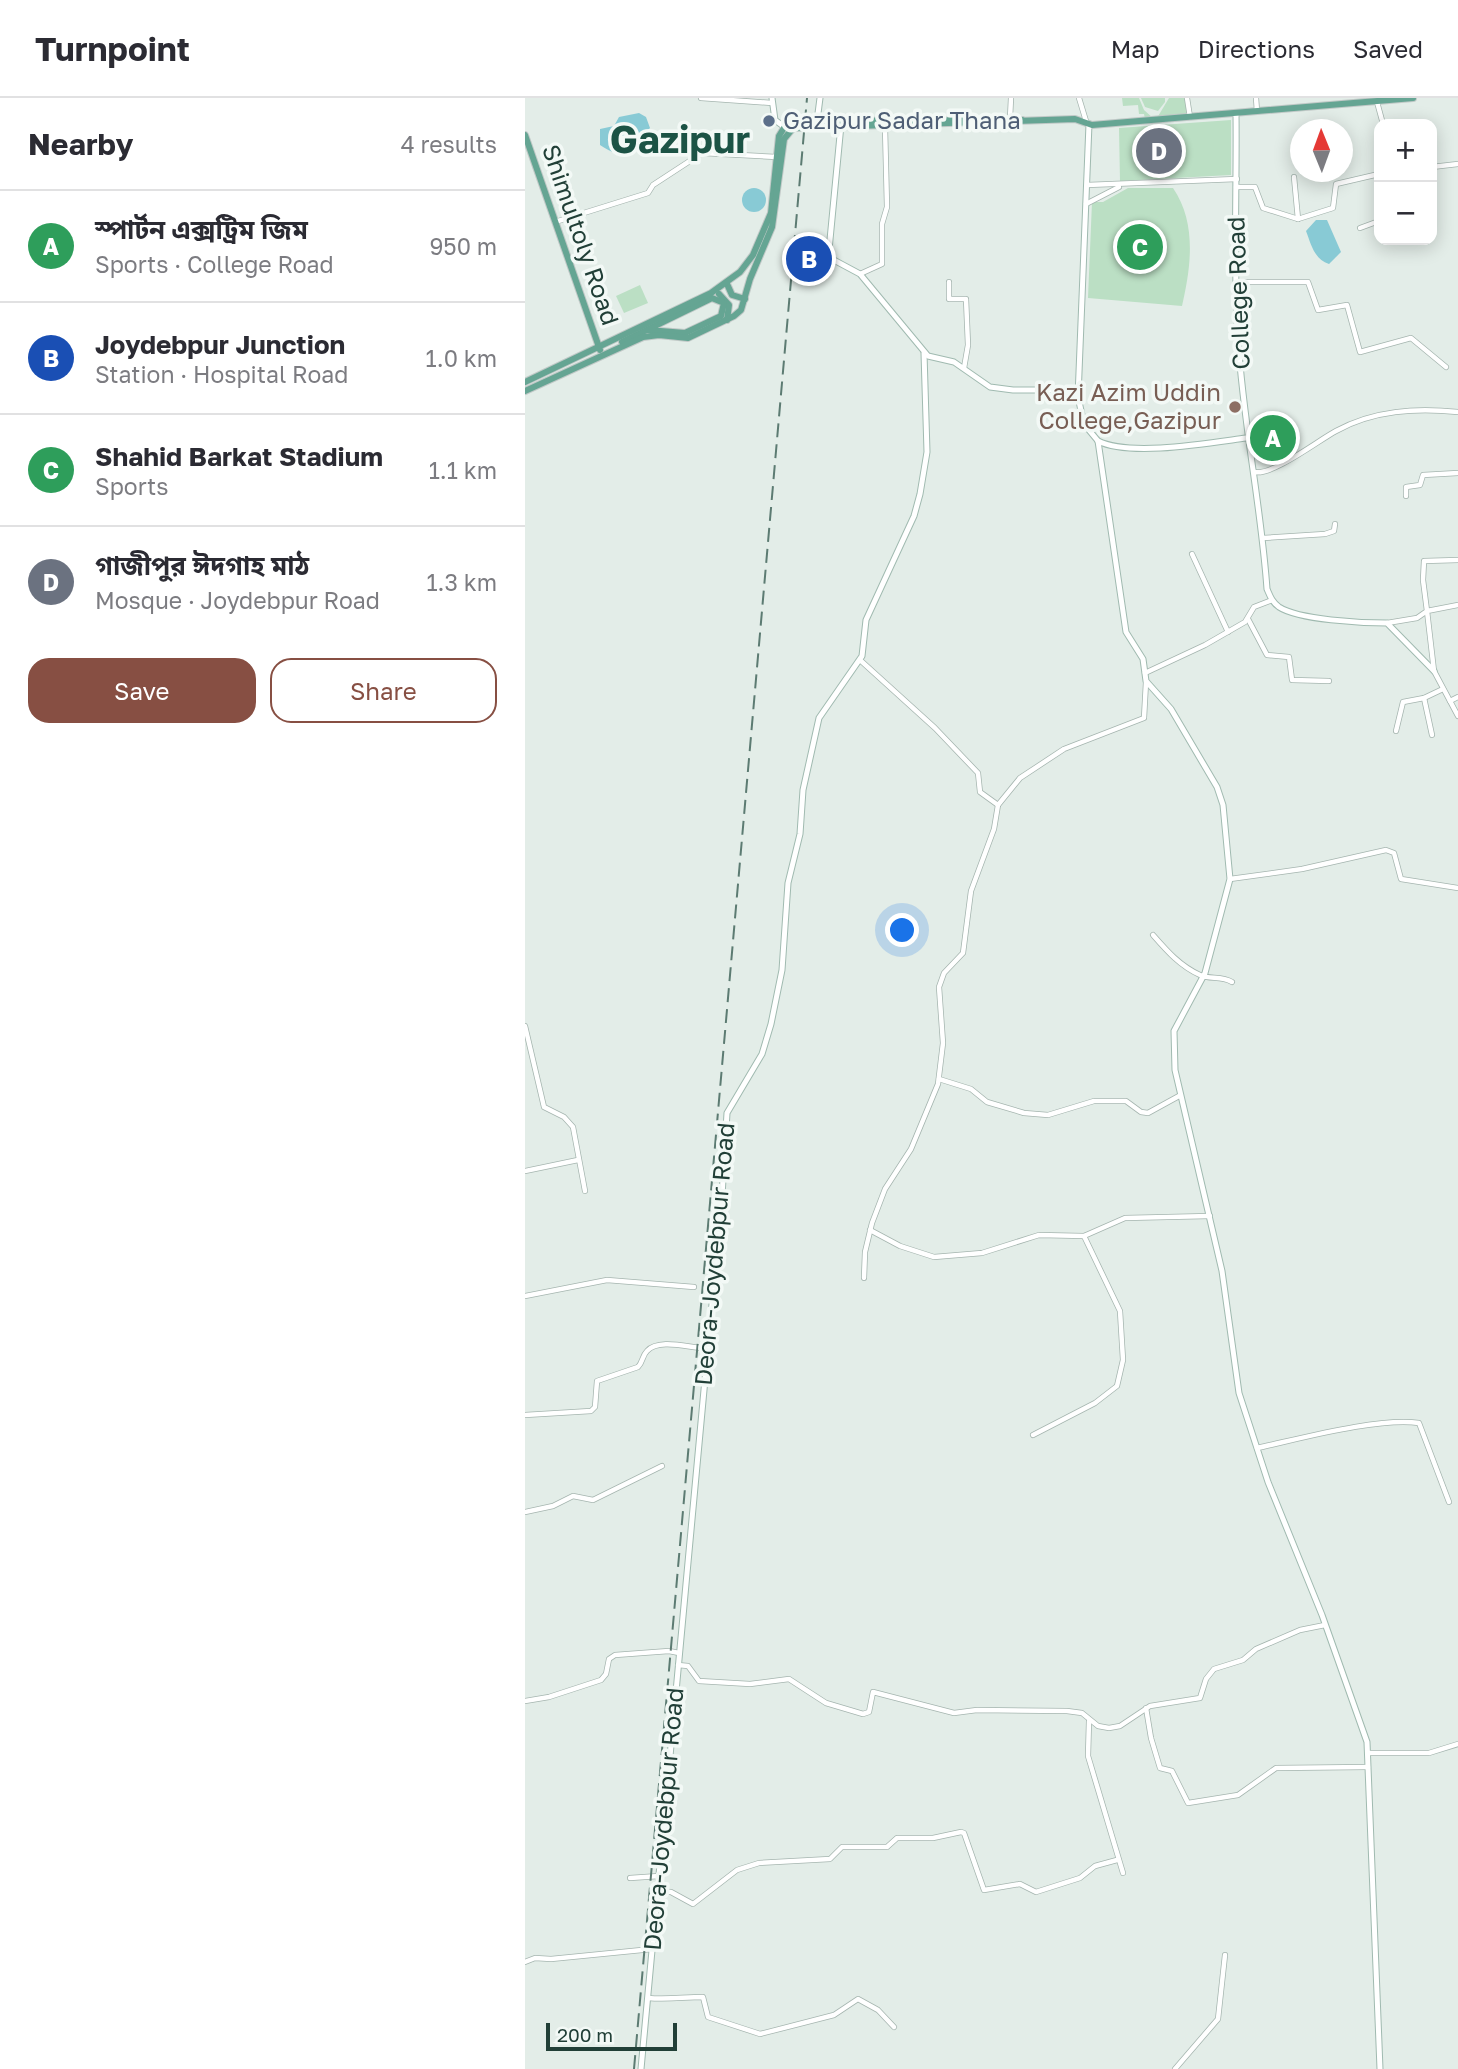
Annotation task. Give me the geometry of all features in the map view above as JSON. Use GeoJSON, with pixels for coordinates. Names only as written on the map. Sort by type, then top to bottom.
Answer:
{"type":"FeatureCollection","features":[{"type":"Feature","properties":{"kind":"main road"},"geometry":{"type":"LineString","coordinates":[[601,351],[727,284],[753,255],[771,213],[783,126],[796,121],[885,127],[1026,121],[1087,123],[1413,98]]}},
{"type":"Feature","properties":{"kind":"main road"},"geometry":{"type":"LineString","coordinates":[[601,351],[651,335],[688,338],[727,320],[741,310],[750,278],[775,215],[784,139],[793,128],[1010,118],[1026,121]]}},
{"type":"Feature","properties":{"kind":"main road","name":"Shimultoly Road"},"geometry":{"type":"LineString","coordinates":[[525,135],[601,351]]}},
{"type":"Feature","properties":{"kind":"main road"},"geometry":{"type":"LineString","coordinates":[[727,284],[732,295],[745,299]]}},
{"type":"Feature","properties":{"kind":"main road"},"geometry":{"type":"LineString","coordinates":[[711,293],[720,295],[727,301],[730,310],[727,320]]}},
{"type":"Feature","properties":{"kind":"main road"},"geometry":{"type":"LineString","coordinates":[[525,387],[712,298],[724,303],[721,317],[690,332],[648,330]]}},
{"type":"Feature","properties":{"kind":"main road"},"geometry":{"type":"LineString","coordinates":[[676,316],[674,324],[680,332]]}},
{"type":"Feature","properties":{"kind":"street"},"geometry":{"type":"LineString","coordinates":[[701,98],[772,100],[775,120],[783,126]]}},
{"type":"Feature","properties":{"kind":"street"},"geometry":{"type":"LineString","coordinates":[[817,121],[820,98]]}},
{"type":"Feature","properties":{"kind":"street"},"geometry":{"type":"LineString","coordinates":[[1010,118],[1011,98]]}},
{"type":"Feature","properties":{"kind":"street"},"geometry":{"type":"LineString","coordinates":[[864,1278],[865,1252],[870,1230],[885,1189],[911,1149],[939,1079],[943,1043],[939,987],[944,973],[963,953],[971,891],[994,829],[998,805],[1020,778],[1064,748],[1144,718],[1146,681],[1143,659],[1126,632],[1098,441],[1084,424],[1079,390],[1087,123],[1079,98]]}},
{"type":"Feature","properties":{"kind":"street"},"geometry":{"type":"LineString","coordinates":[[1187,98],[1190,117]]}},
{"type":"Feature","properties":{"kind":"street"},"geometry":{"type":"LineString","coordinates":[[1256,98],[1257,112]]}},
{"type":"Feature","properties":{"kind":"street"},"geometry":{"type":"LineString","coordinates":[[1377,102],[1382,119]]}},
{"type":"Feature","properties":{"kind":"street","name":"College Road"},"geometry":{"type":"LineString","coordinates":[[1236,113],[1236,282],[1246,438],[1255,472],[1267,589],[1272,600]]}},
{"type":"Feature","properties":{"kind":"street"},"geometry":{"type":"LineString","coordinates":[[841,125],[829,256],[860,274],[924,354],[947,359],[981,382],[1002,389],[1079,390]]}},
{"type":"Feature","properties":{"kind":"street"},"geometry":{"type":"LineString","coordinates":[[860,274],[882,264],[882,224],[887,207],[885,127]]}},
{"type":"Feature","properties":{"kind":"street"},"geometry":{"type":"LineString","coordinates":[[554,223],[647,193],[653,185],[702,153],[777,157]]}},
{"type":"Feature","properties":{"kind":"street"},"geometry":{"type":"LineString","coordinates":[[1437,166],[1458,164]]}},
{"type":"Feature","properties":{"kind":"street"},"geometry":{"type":"LineString","coordinates":[[1236,187],[1255,187],[1263,208],[1298,219],[1333,208],[1336,184],[1374,175]]}},
{"type":"Feature","properties":{"kind":"street"},"geometry":{"type":"LineString","coordinates":[[1087,185],[1237,179]]}},
{"type":"Feature","properties":{"kind":"street"},"geometry":{"type":"LineString","coordinates":[[1294,182],[1298,219]]}},
{"type":"Feature","properties":{"kind":"street"},"geometry":{"type":"LineString","coordinates":[[1086,204],[1123,185]]}},
{"type":"Feature","properties":{"kind":"street"},"geometry":{"type":"LineString","coordinates":[[1360,229],[1374,223]]}},
{"type":"Feature","properties":{"kind":"street"},"geometry":{"type":"LineString","coordinates":[[949,282],[950,300],[966,299],[968,345],[964,368]]}},
{"type":"Feature","properties":{"kind":"street"},"geometry":{"type":"LineString","coordinates":[[1236,282],[1308,282],[1318,310],[1347,305],[1360,352],[1410,337],[1446,367]]}},
{"type":"Feature","properties":{"kind":"street","name":"Deora-Joydebpur Road"},"geometry":{"type":"LineString","coordinates":[[642,2069],[705,1348],[722,1196],[726,1118],[762,1055],[771,1024],[783,958],[788,883],[800,834],[803,790],[819,718],[860,660],[865,646],[865,624],[914,516],[923,483],[928,433],[924,354]]}},
{"type":"Feature","properties":{"kind":"street"},"geometry":{"type":"LineString","coordinates":[[1255,472],[1272,468],[1338,429],[1376,415],[1408,410],[1458,412]]}},
{"type":"Feature","properties":{"kind":"street"},"geometry":{"type":"LineString","coordinates":[[1098,441],[1119,448],[1143,449],[1246,438]]}},
{"type":"Feature","properties":{"kind":"street"},"geometry":{"type":"LineString","coordinates":[[1406,496],[1407,486],[1420,485],[1421,475],[1458,473]]}},
{"type":"Feature","properties":{"kind":"street"},"geometry":{"type":"LineString","coordinates":[[1263,538],[1325,534],[1334,531],[1335,524]]}},
{"type":"Feature","properties":{"kind":"street"},"geometry":{"type":"LineString","coordinates":[[1192,554],[1228,632]]}},
{"type":"Feature","properties":{"kind":"street"},"geometry":{"type":"LineString","coordinates":[[1434,671],[1423,580],[1424,561],[1458,560]]}},
{"type":"Feature","properties":{"kind":"street"},"geometry":{"type":"LineString","coordinates":[[1144,674],[1171,663],[1228,632],[1248,619],[1254,607],[1272,600],[1289,611],[1352,622],[1387,623],[1417,618],[1427,611],[1458,605]]}},
{"type":"Feature","properties":{"kind":"street"},"geometry":{"type":"LineString","coordinates":[[1248,619],[1267,655],[1289,657],[1292,680],[1329,681]]}},
{"type":"Feature","properties":{"kind":"street"},"geometry":{"type":"LineString","coordinates":[[1387,623],[1434,671],[1458,716]]}},
{"type":"Feature","properties":{"kind":"street"},"geometry":{"type":"LineString","coordinates":[[860,660],[978,774],[979,792],[998,805]]}},
{"type":"Feature","properties":{"kind":"street"},"geometry":{"type":"LineString","coordinates":[[1146,681],[1171,709],[1221,794],[1230,878],[1202,977],[1174,1031],[1173,1052],[1179,1096],[1222,1271],[1232,1357],[1257,1448],[1359,1715],[1367,1753],[1380,2069]]}},
{"type":"Feature","properties":{"kind":"street"},"geometry":{"type":"LineString","coordinates":[[1396,731],[1403,702],[1424,698],[1444,689]]}},
{"type":"Feature","properties":{"kind":"street"},"geometry":{"type":"LineString","coordinates":[[1450,701],[1458,697]]}},
{"type":"Feature","properties":{"kind":"street"},"geometry":{"type":"LineString","coordinates":[[1424,698],[1432,735]]}},
{"type":"Feature","properties":{"kind":"street"},"geometry":{"type":"LineString","coordinates":[[1230,878],[1302,869],[1387,849],[1394,853],[1401,878],[1458,888]]}},
{"type":"Feature","properties":{"kind":"street"},"geometry":{"type":"LineString","coordinates":[[1153,935],[1179,963],[1202,977],[1216,975],[1232,982]]}},
{"type":"Feature","properties":{"kind":"street"},"geometry":{"type":"LineString","coordinates":[[525,1026],[528,1052],[544,1107],[565,1117],[572,1127],[585,1191]]}},
{"type":"Feature","properties":{"kind":"street"},"geometry":{"type":"LineString","coordinates":[[939,1079],[971,1089],[987,1102],[1024,1113],[1048,1115],[1094,1101],[1126,1101],[1141,1112],[1148,1113],[1179,1096]]}},
{"type":"Feature","properties":{"kind":"street"},"geometry":{"type":"LineString","coordinates":[[525,1171],[578,1160]]}},
{"type":"Feature","properties":{"kind":"street"},"geometry":{"type":"LineString","coordinates":[[870,1230],[900,1246],[934,1257],[982,1253],[1039,1235],[1084,1236],[1125,1218],[1210,1215]]}},
{"type":"Feature","properties":{"kind":"street"},"geometry":{"type":"LineString","coordinates":[[1034,1435],[1094,1403],[1117,1386],[1123,1360],[1120,1311],[1084,1236]]}},
{"type":"Feature","properties":{"kind":"street"},"geometry":{"type":"LineString","coordinates":[[525,1296],[607,1280],[694,1287]]}},
{"type":"Feature","properties":{"kind":"street"},"geometry":{"type":"LineString","coordinates":[[525,1415],[591,1411],[595,1407],[597,1381],[638,1367],[646,1352],[652,1348],[668,1345],[705,1348]]}},
{"type":"Feature","properties":{"kind":"street"},"geometry":{"type":"LineString","coordinates":[[1257,1448],[1384,1425],[1419,1423],[1449,1502]]}},
{"type":"Feature","properties":{"kind":"street"},"geometry":{"type":"LineString","coordinates":[[525,1512],[553,1506],[573,1496],[593,1500],[662,1465]]}},
{"type":"Feature","properties":{"kind":"street"},"geometry":{"type":"LineString","coordinates":[[678,1665],[688,1666],[699,1681],[750,1684],[789,1679],[826,1703],[863,1714],[869,1712],[873,1692],[954,1713],[1033,1709],[1082,1713],[1089,1721],[1109,1728],[1120,1726],[1146,1708],[1200,1698],[1206,1679],[1214,1669],[1243,1660],[1256,1649],[1300,1630],[1325,1625]]}},
{"type":"Feature","properties":{"kind":"street"},"geometry":{"type":"LineString","coordinates":[[525,1700],[549,1697],[601,1680],[606,1674],[611,1656],[669,1651],[680,1653]]}},
{"type":"Feature","properties":{"kind":"street"},"geometry":{"type":"LineString","coordinates":[[1146,1708],[1150,1738],[1160,1769],[1173,1772],[1188,1803],[1238,1795],[1276,1768],[1368,1767]]}},
{"type":"Feature","properties":{"kind":"street"},"geometry":{"type":"LineString","coordinates":[[1089,1721],[1088,1756],[1123,1873]]}},
{"type":"Feature","properties":{"kind":"street"},"geometry":{"type":"LineString","coordinates":[[1367,1753],[1429,1753],[1458,1744]]}},
{"type":"Feature","properties":{"kind":"street"},"geometry":{"type":"LineString","coordinates":[[657,1891],[671,1892],[693,1904],[737,1870],[761,1862],[830,1859],[842,1847],[887,1847],[897,1838],[933,1838],[962,1832],[984,1890],[1020,1884],[1034,1893],[1080,1878],[1095,1866],[1117,1860]]}},
{"type":"Feature","properties":{"kind":"street"},"geometry":{"type":"LineString","coordinates":[[630,1878],[659,1877]]}},
{"type":"Feature","properties":{"kind":"street"},"geometry":{"type":"LineString","coordinates":[[525,1962],[535,1958],[551,1959],[652,1949]]}},
{"type":"Feature","properties":{"kind":"street"},"geometry":{"type":"LineString","coordinates":[[1175,2069],[1218,2019],[1225,1955]]}},
{"type":"Feature","properties":{"kind":"street"},"geometry":{"type":"LineString","coordinates":[[648,1998],[674,2001],[685,1997],[703,1997],[708,2017],[758,2034],[834,2015],[857,1999],[878,2010],[894,2027]]}},
{"type":"Feature","properties":{"kind":"green space"},"geometry":{"type":"Polygon","coordinates":[[[1122,98],[1139,98],[1144,110],[1153,118],[1145,119],[1144,114],[1139,114],[1138,105],[1123,106],[1122,98]]]}},
{"type":"Feature","properties":{"kind":"green space"},"geometry":{"type":"Polygon","coordinates":[[[1141,98],[1165,98],[1165,102],[1158,111],[1145,107],[1141,98]]]}},
{"type":"Feature","properties":{"kind":"green space"},"geometry":{"type":"Polygon","coordinates":[[[1169,98],[1186,98],[1187,116],[1157,118],[1169,98]]]}},
{"type":"Feature","properties":{"kind":"green space"},"geometry":{"type":"Polygon","coordinates":[[[1231,120],[1231,175],[1120,181],[1119,128],[1231,120]]]}},
{"type":"Feature","properties":{"kind":"green space"},"geometry":{"type":"Polygon","coordinates":[[[1128,188],[1173,188],[1181,202],[1189,230],[1190,246],[1182,306],[1088,298],[1092,202],[1103,202],[1128,188]]]}},
{"type":"Feature","properties":{"kind":"green space"},"geometry":{"type":"Polygon","coordinates":[[[640,285],[648,303],[624,313],[616,296],[640,285]]]}},
{"type":"Feature","properties":{"kind":"water"},"geometry":{"type":"Polygon","coordinates":[[[639,113],[646,117],[650,128],[641,137],[641,148],[620,154],[600,145],[600,129],[614,126],[619,117],[639,113]]]}},
{"type":"Feature","properties":{"kind":"water"},"geometry":{"type":"Polygon","coordinates":[[[754,188],[763,191],[766,200],[763,209],[754,212],[745,209],[742,200],[745,191],[754,188]]]}},
{"type":"Feature","properties":{"kind":"water"},"geometry":{"type":"Polygon","coordinates":[[[1316,220],[1327,220],[1341,252],[1329,264],[1316,255],[1306,231],[1316,220]]]}},
{"type":"Feature","properties":{"kind":"railway"},"geometry":{"type":"LineString","coordinates":[[634,2069],[807,98]]}},
{"type":"Feature","properties":{"kind":"place","name":"Gazipur Sadar Thana"},"geometry":{"type":"Point","coordinates":[769,121]}},
{"type":"Feature","properties":{"kind":"place","name":"গাজীপুর ঈদগাহ মাঠ"},"geometry":{"type":"Point","coordinates":[1159,151]}},
{"type":"Feature","properties":{"kind":"place","name":"Shahid Barkat Stadium"},"geometry":{"type":"Point","coordinates":[1140,247]}},
{"type":"Feature","properties":{"kind":"place","name":"Joydebpur Junction"},"geometry":{"type":"Point","coordinates":[809,259]}},
{"type":"Feature","properties":{"kind":"place","name":"Kazi Azim Uddin College,Gazipur"},"geometry":{"type":"Point","coordinates":[1235,407]}},
{"type":"Feature","properties":{"kind":"place","name":"স্পার্টন এক্সট্রিম জিম"},"geometry":{"type":"Point","coordinates":[1273,438]}},
{"type":"Feature","properties":{"kind":"district","name":"Gazipur"},"geometry":{"type":"Point","coordinates":[680,140]}}]}
